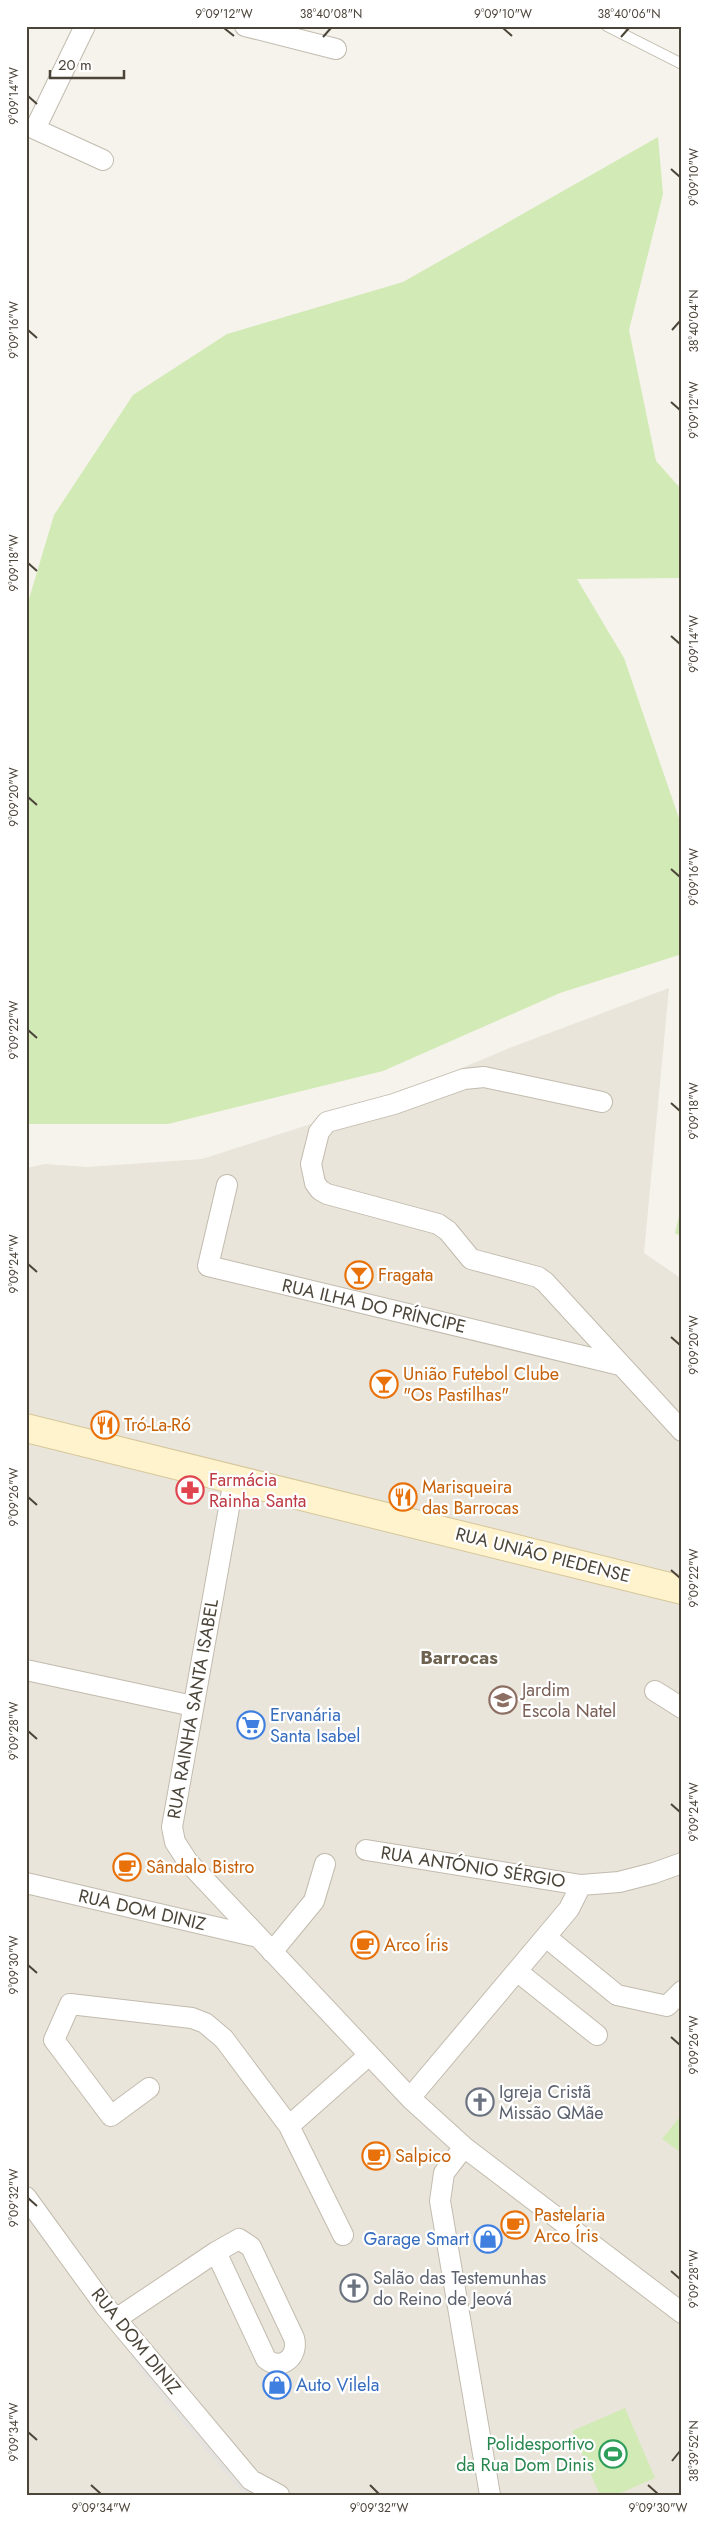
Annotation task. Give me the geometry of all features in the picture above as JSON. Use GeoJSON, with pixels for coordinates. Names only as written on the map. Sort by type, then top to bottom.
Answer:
{"type":"FeatureCollection","features":[{"type":"Feature","properties":{"kind":"street"},"geometry":{"type":"LineString","coordinates":[[85,26],[36,129],[103,160]]}},
{"type":"Feature","properties":{"kind":"street"},"geometry":{"type":"LineString","coordinates":[[245,26],[336,49]]}},
{"type":"Feature","properties":{"kind":"street"},"geometry":{"type":"LineString","coordinates":[[602,1102],[474,1077],[394,1104],[330,1120],[319,1132],[311,1164],[313,1179],[320,1190],[327,1194],[438,1224],[448,1231],[471,1259],[542,1280],[682,1431]]}},
{"type":"Feature","properties":{"kind":"street","name":"RUA ILHA DO PRÍNCIPE"},"geometry":{"type":"LineString","coordinates":[[227,1185],[208,1266],[620,1365]]}},
{"type":"Feature","properties":{"kind":"street","name":"RUA UNIÃO PIEDENSE"},"geometry":{"type":"LineString","coordinates":[[26,1428],[682,1590]]}},
{"type":"Feature","properties":{"kind":"street","name":"RUA RAINHA SANTA ISABEL"},"geometry":{"type":"LineString","coordinates":[[234,1480],[193,1706],[172,1835],[188,1862],[368,2056],[410,2098],[464,2146],[682,2313]]}},
{"type":"Feature","properties":{"kind":"street"},"geometry":{"type":"LineString","coordinates":[[26,1670],[193,1706]]}},
{"type":"Feature","properties":{"kind":"street"},"geometry":{"type":"LineString","coordinates":[[655,1690],[682,1708]]}},
{"type":"Feature","properties":{"kind":"street","name":"RUA ANTÓNIO SÉRGIO"},"geometry":{"type":"LineString","coordinates":[[366,1850],[581,1885],[619,1882],[682,1863]]}},
{"type":"Feature","properties":{"kind":"street"},"geometry":{"type":"LineString","coordinates":[[272,1952],[314,1901],[325,1864]]}},
{"type":"Feature","properties":{"kind":"street","name":"RUA DOM DINIZ"},"geometry":{"type":"LineString","coordinates":[[26,1883],[258,1937]]}},
{"type":"Feature","properties":{"kind":"street","name":"RUA ANTÓNIO SÉRGIO"},"geometry":{"type":"LineString","coordinates":[[410,2098],[518,1972],[572,1905],[581,1885]]}},
{"type":"Feature","properties":{"kind":"street"},"geometry":{"type":"LineString","coordinates":[[546,1937],[618,1996],[665,2006],[671,2004],[682,1991]]}},
{"type":"Feature","properties":{"kind":"street"},"geometry":{"type":"LineString","coordinates":[[518,1972],[597,2035]]}},
{"type":"Feature","properties":{"kind":"street"},"geometry":{"type":"LineString","coordinates":[[149,2088],[111,2116],[54,2040],[70,2004],[192,2018],[205,2022],[224,2039],[289,2126],[343,2235]]}},
{"type":"Feature","properties":{"kind":"street"},"geometry":{"type":"LineString","coordinates":[[289,2126],[368,2056]]}},
{"type":"Feature","properties":{"kind":"street"},"geometry":{"type":"LineString","coordinates":[[464,2146],[444,2173],[440,2201],[490,2495]]}},
{"type":"Feature","properties":{"kind":"street","name":"RUA DOM DINIZ"},"geometry":{"type":"LineString","coordinates":[[26,2197],[116,2319],[258,2487],[279,2495]]}},
{"type":"Feature","properties":{"kind":"street"},"geometry":{"type":"LineString","coordinates":[[116,2319],[216,2252],[239,2239],[245,2241],[251,2247],[294,2338],[296,2346],[294,2354],[288,2360],[280,2364],[272,2364],[266,2358],[216,2252]]}},
{"type":"Feature","properties":{"kind":"lane"},"geometry":{"type":"LineString","coordinates":[[607,26],[682,64]]}},
{"type":"Feature","properties":{"kind":"shaded area"},"geometry":{"type":"Polygon","coordinates":[[[669,988],[644,1253],[682,1279],[682,2495],[26,2495],[26,1168],[45,1164],[87,1167],[202,1159],[386,1100],[507,1049],[669,988]]]}},
{"type":"Feature","properties":{"kind":"shaded area"},"geometry":{"type":"Polygon","coordinates":[[[137,2352],[253,2495],[244,2495],[174,2412],[131,2357],[137,2352]]]}},
{"type":"Feature","properties":{"kind":"green space"},"geometry":{"type":"Polygon","coordinates":[[[658,137],[663,194],[629,330],[656,461],[682,490],[682,578],[577,579],[624,658],[682,827],[682,954],[560,993],[383,1071],[168,1124],[26,1124],[26,609],[54,515],[133,395],[227,334],[403,282],[658,137]]]}},
{"type":"Feature","properties":{"kind":"green space"},"geometry":{"type":"Polygon","coordinates":[[[682,1203],[682,1237],[675,1233],[682,1203]]]}},
{"type":"Feature","properties":{"kind":"green space"},"geometry":{"type":"Polygon","coordinates":[[[682,2114],[682,2153],[662,2139],[682,2114]]]}},
{"type":"Feature","properties":{"kind":"green space","name":"Polidesportivo da Rua Dom Dinis"},"geometry":{"type":"Polygon","coordinates":[[[625,2408],[655,2478],[616,2495],[600,2495],[572,2431],[625,2408]]]}},
{"type":"Feature","properties":{"kind":"place","name":"Fragata"},"geometry":{"type":"Point","coordinates":[359,1275]}},
{"type":"Feature","properties":{"kind":"place","name":"União Futebol Clube \"Os Pastilhas\""},"geometry":{"type":"Point","coordinates":[384,1384]}},
{"type":"Feature","properties":{"kind":"place","name":"Tró-La-Ró"},"geometry":{"type":"Point","coordinates":[105,1425]}},
{"type":"Feature","properties":{"kind":"place","name":"Farmácia Rainha Santa"},"geometry":{"type":"Point","coordinates":[190,1490]}},
{"type":"Feature","properties":{"kind":"place","name":"Marisqueira das Barrocas"},"geometry":{"type":"Point","coordinates":[403,1497]}},
{"type":"Feature","properties":{"kind":"place","name":"Jardim Escola Natel"},"geometry":{"type":"Point","coordinates":[503,1700]}},
{"type":"Feature","properties":{"kind":"place","name":"Ervanária Santa Isabel"},"geometry":{"type":"Point","coordinates":[251,1725]}},
{"type":"Feature","properties":{"kind":"place","name":"Sândalo Bistro"},"geometry":{"type":"Point","coordinates":[127,1867]}},
{"type":"Feature","properties":{"kind":"place","name":"Arco Íris"},"geometry":{"type":"Point","coordinates":[365,1945]}},
{"type":"Feature","properties":{"kind":"place","name":"Igreja Cristã Missão QMãe"},"geometry":{"type":"Point","coordinates":[480,2102]}},
{"type":"Feature","properties":{"kind":"place","name":"Salpico"},"geometry":{"type":"Point","coordinates":[376,2156]}},
{"type":"Feature","properties":{"kind":"place","name":"Pastelaria Arco Íris"},"geometry":{"type":"Point","coordinates":[515,2225]}},
{"type":"Feature","properties":{"kind":"place","name":"Garage Smart"},"geometry":{"type":"Point","coordinates":[488,2239]}},
{"type":"Feature","properties":{"kind":"place","name":"Salão das Testemunhas do Reino de Jeová"},"geometry":{"type":"Point","coordinates":[354,2288]}},
{"type":"Feature","properties":{"kind":"place","name":"Auto Vilela"},"geometry":{"type":"Point","coordinates":[277,2385]}},
{"type":"Feature","properties":{"kind":"place","name":"Polidesportivo da Rua Dom Dinis"},"geometry":{"type":"Point","coordinates":[613,2454]}},
{"type":"Feature","properties":{"kind":"district","name":"Barrocas"},"geometry":{"type":"Point","coordinates":[459,1657]}}]}
